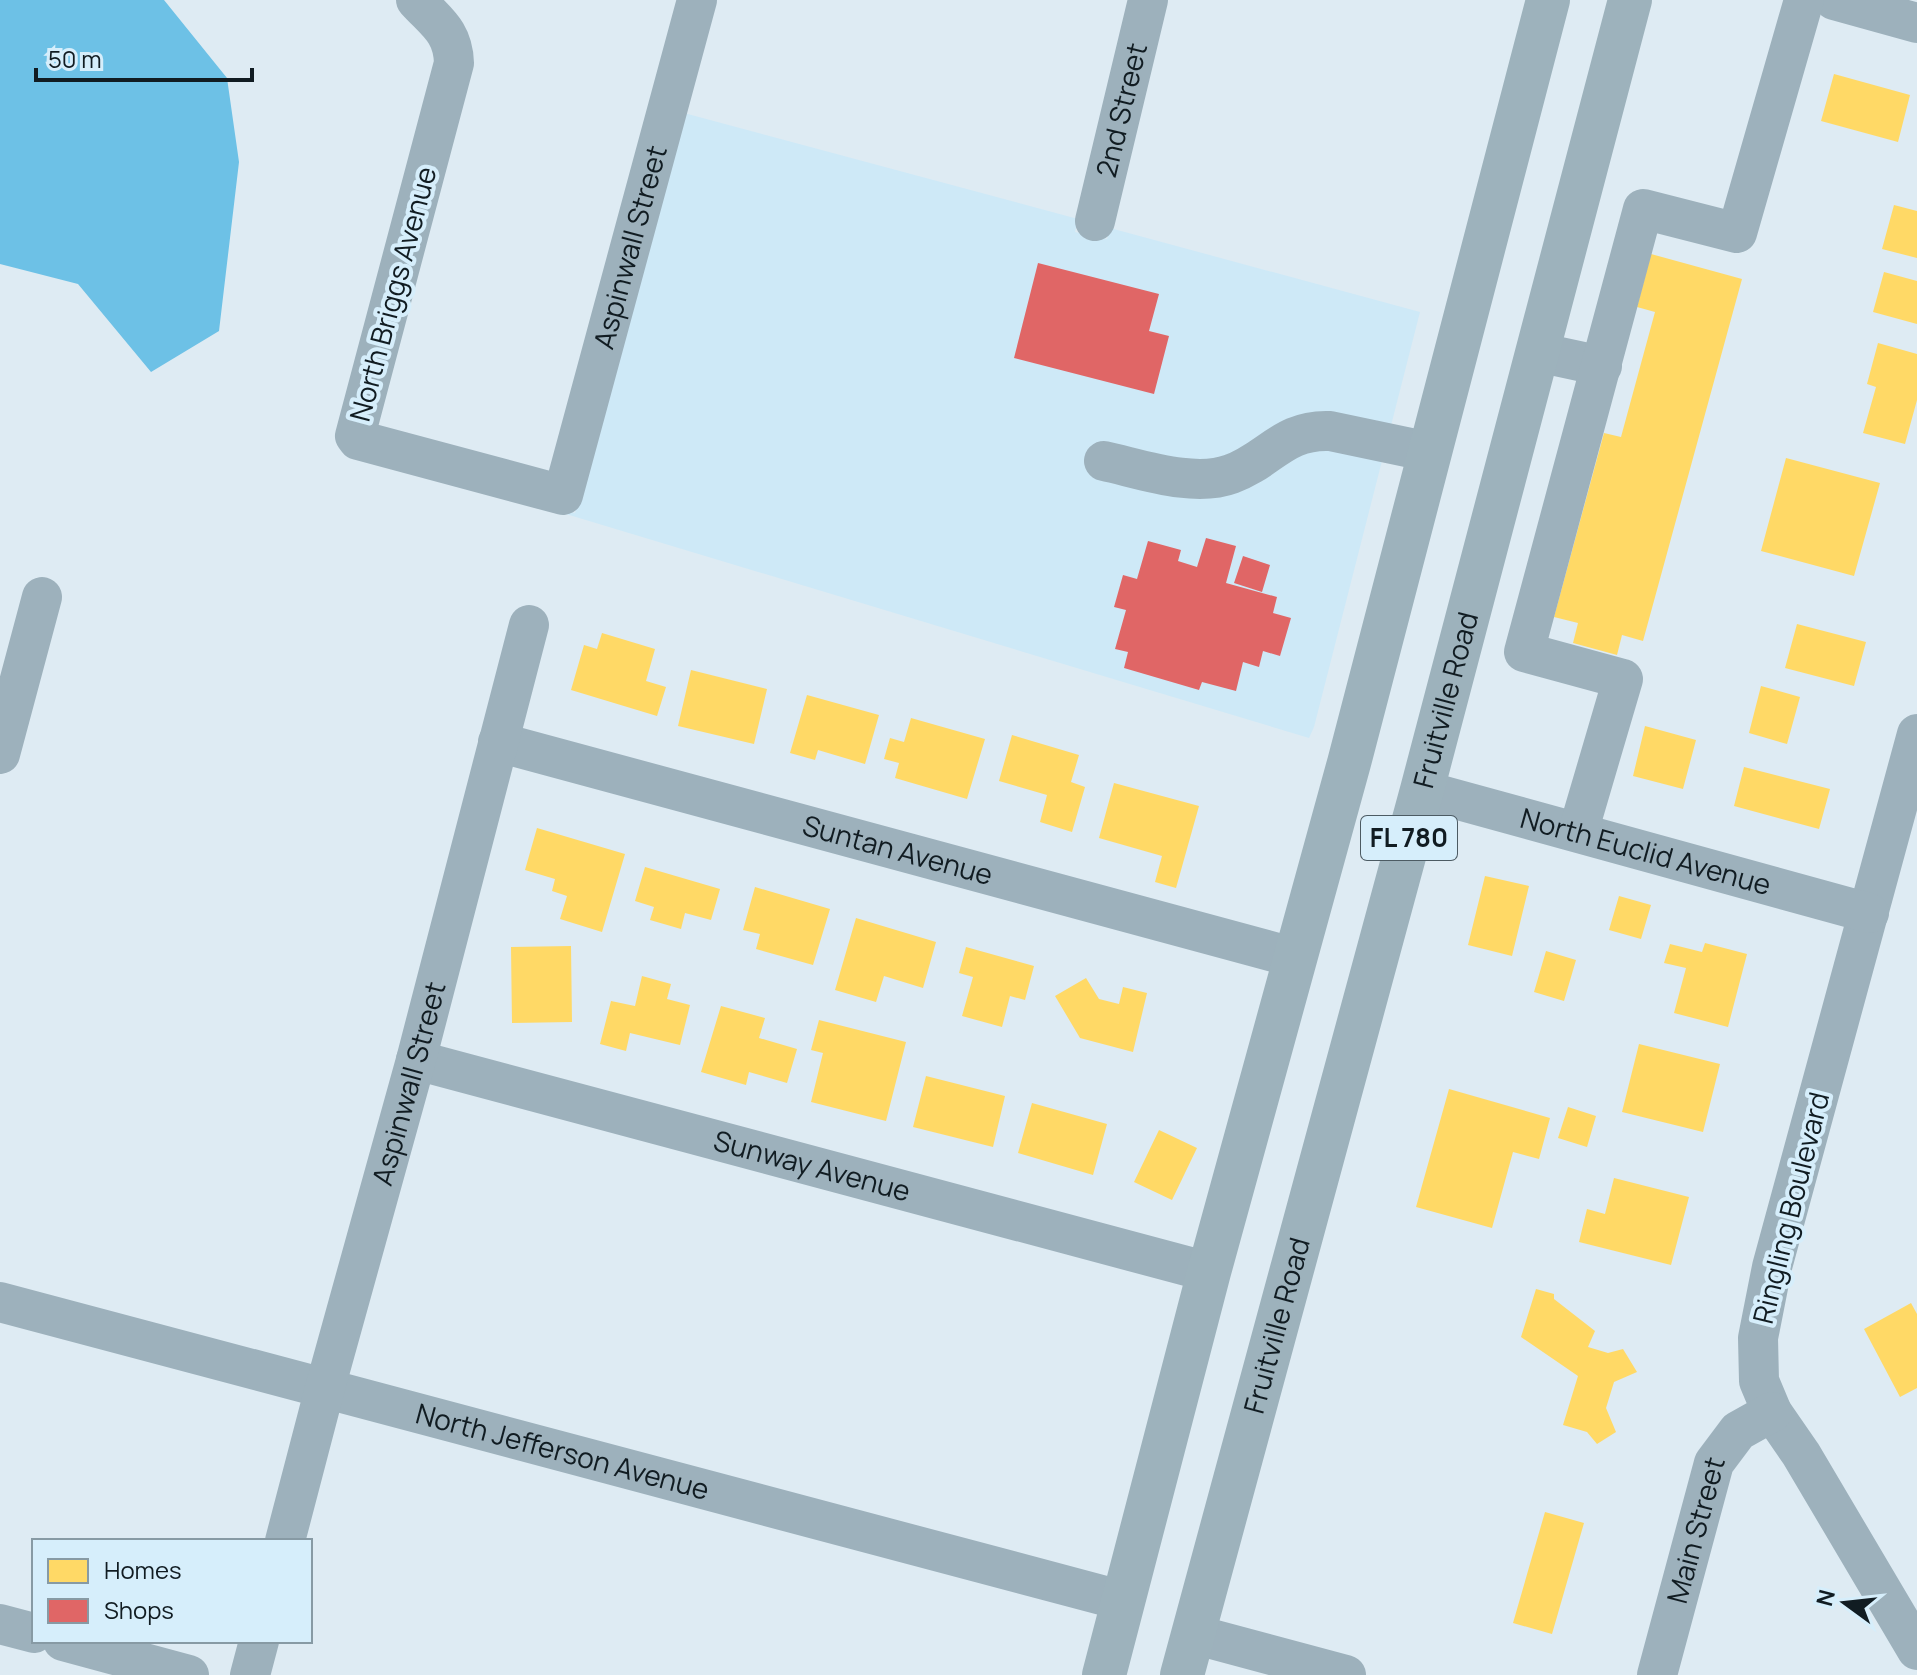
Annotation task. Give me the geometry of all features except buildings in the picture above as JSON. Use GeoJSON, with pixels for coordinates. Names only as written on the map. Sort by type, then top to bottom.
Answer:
{"type":"FeatureCollection","features":[{"type":"Feature","properties":{"kind":"main road","name":"FL 780"},"geometry":{"type":"LineString","coordinates":[[1104,1675],[1548,0]]}},
{"type":"Feature","properties":{"kind":"main road"},"geometry":{"type":"LineString","coordinates":[[1601,0],[1602,107]]}},
{"type":"Feature","properties":{"kind":"main road","name":"Fruitville Road"},"geometry":{"type":"LineString","coordinates":[[1182,1675],[1422,790],[1630,0]]}},
{"type":"Feature","properties":{"kind":"street","name":"North Briggs Avenue"},"geometry":{"type":"LineString","coordinates":[[416,0],[448,34],[454,63],[355,436],[358,440],[563,495]]}},
{"type":"Feature","properties":{"kind":"street","name":"Aspinwall Street"},"geometry":{"type":"LineString","coordinates":[[563,495],[697,0]]}},
{"type":"Feature","properties":{"kind":"street","name":"2nd Street"},"geometry":{"type":"LineString","coordinates":[[1095,221],[1148,0]]}},
{"type":"Feature","properties":{"kind":"street"},"geometry":{"type":"LineString","coordinates":[[1578,832],[1623,679],[1524,652],[1643,209],[1737,233],[1804,0]]}},
{"type":"Feature","properties":{"kind":"street"},"geometry":{"type":"LineString","coordinates":[[1834,0],[1917,23]]}},
{"type":"Feature","properties":{"kind":"street"},"geometry":{"type":"LineString","coordinates":[[1537,352],[1602,366]]}},
{"type":"Feature","properties":{"kind":"street"},"geometry":{"type":"LineString","coordinates":[[1104,461],[1185,478],[1215,478],[1251,464],[1297,435],[1316,430],[1430,452]]}},
{"type":"Feature","properties":{"kind":"street"},"geometry":{"type":"LineString","coordinates":[[0,754],[42,597]]}},
{"type":"Feature","properties":{"kind":"street","name":"Aspinwall Street"},"geometry":{"type":"LineString","coordinates":[[286,1539],[416,1060],[529,625]]}},
{"type":"Feature","properties":{"kind":"street","name":"Ringling Boulevard"},"geometry":{"type":"LineString","coordinates":[[1917,734],[1772,1267],[1758,1338],[1759,1381],[1772,1412],[1801,1454],[1917,1650]]}},
{"type":"Feature","properties":{"kind":"street","name":"Suntan Avenue"},"geometry":{"type":"LineString","coordinates":[[498,742],[1296,958]]}},
{"type":"Feature","properties":{"kind":"street","name":"North Euclid Avenue"},"geometry":{"type":"LineString","coordinates":[[1422,790],[1869,913]]}},
{"type":"Feature","properties":{"kind":"street","name":"Sunway Avenue"},"geometry":{"type":"LineString","coordinates":[[416,1060],[1209,1272]]}},
{"type":"Feature","properties":{"kind":"street","name":"North Jefferson Avenue"},"geometry":{"type":"LineString","coordinates":[[0,1302],[1124,1601]]}},
{"type":"Feature","properties":{"kind":"street","name":"Main Street"},"geometry":{"type":"LineString","coordinates":[[1657,1675],[1714,1463],[1738,1431],[1772,1412]]}},
{"type":"Feature","properties":{"kind":"street"},"geometry":{"type":"LineString","coordinates":[[0,1624],[32,1632]]}},
{"type":"Feature","properties":{"kind":"street"},"geometry":{"type":"LineString","coordinates":[[1193,1634],[1346,1675]]}},
{"type":"Feature","properties":{"kind":"street"},"geometry":{"type":"LineString","coordinates":[[70,1643],[189,1675]]}},
{"type":"Feature","properties":{"kind":"street"},"geometry":{"type":"LineString","coordinates":[[250,1675],[258,1643]]}},
{"type":"Feature","properties":{"kind":"shaded area"},"geometry":{"type":"Polygon","coordinates":[[[684,113],[1078,219],[1075,232],[1107,239],[1110,228],[1420,312],[1309,738],[546,508],[575,513],[684,113]]]}},
{"type":"Feature","properties":{"kind":"water"},"geometry":{"type":"Polygon","coordinates":[[[0,0],[164,0],[227,78],[239,162],[219,331],[151,372],[78,284],[0,264],[0,0]]]}}]}
